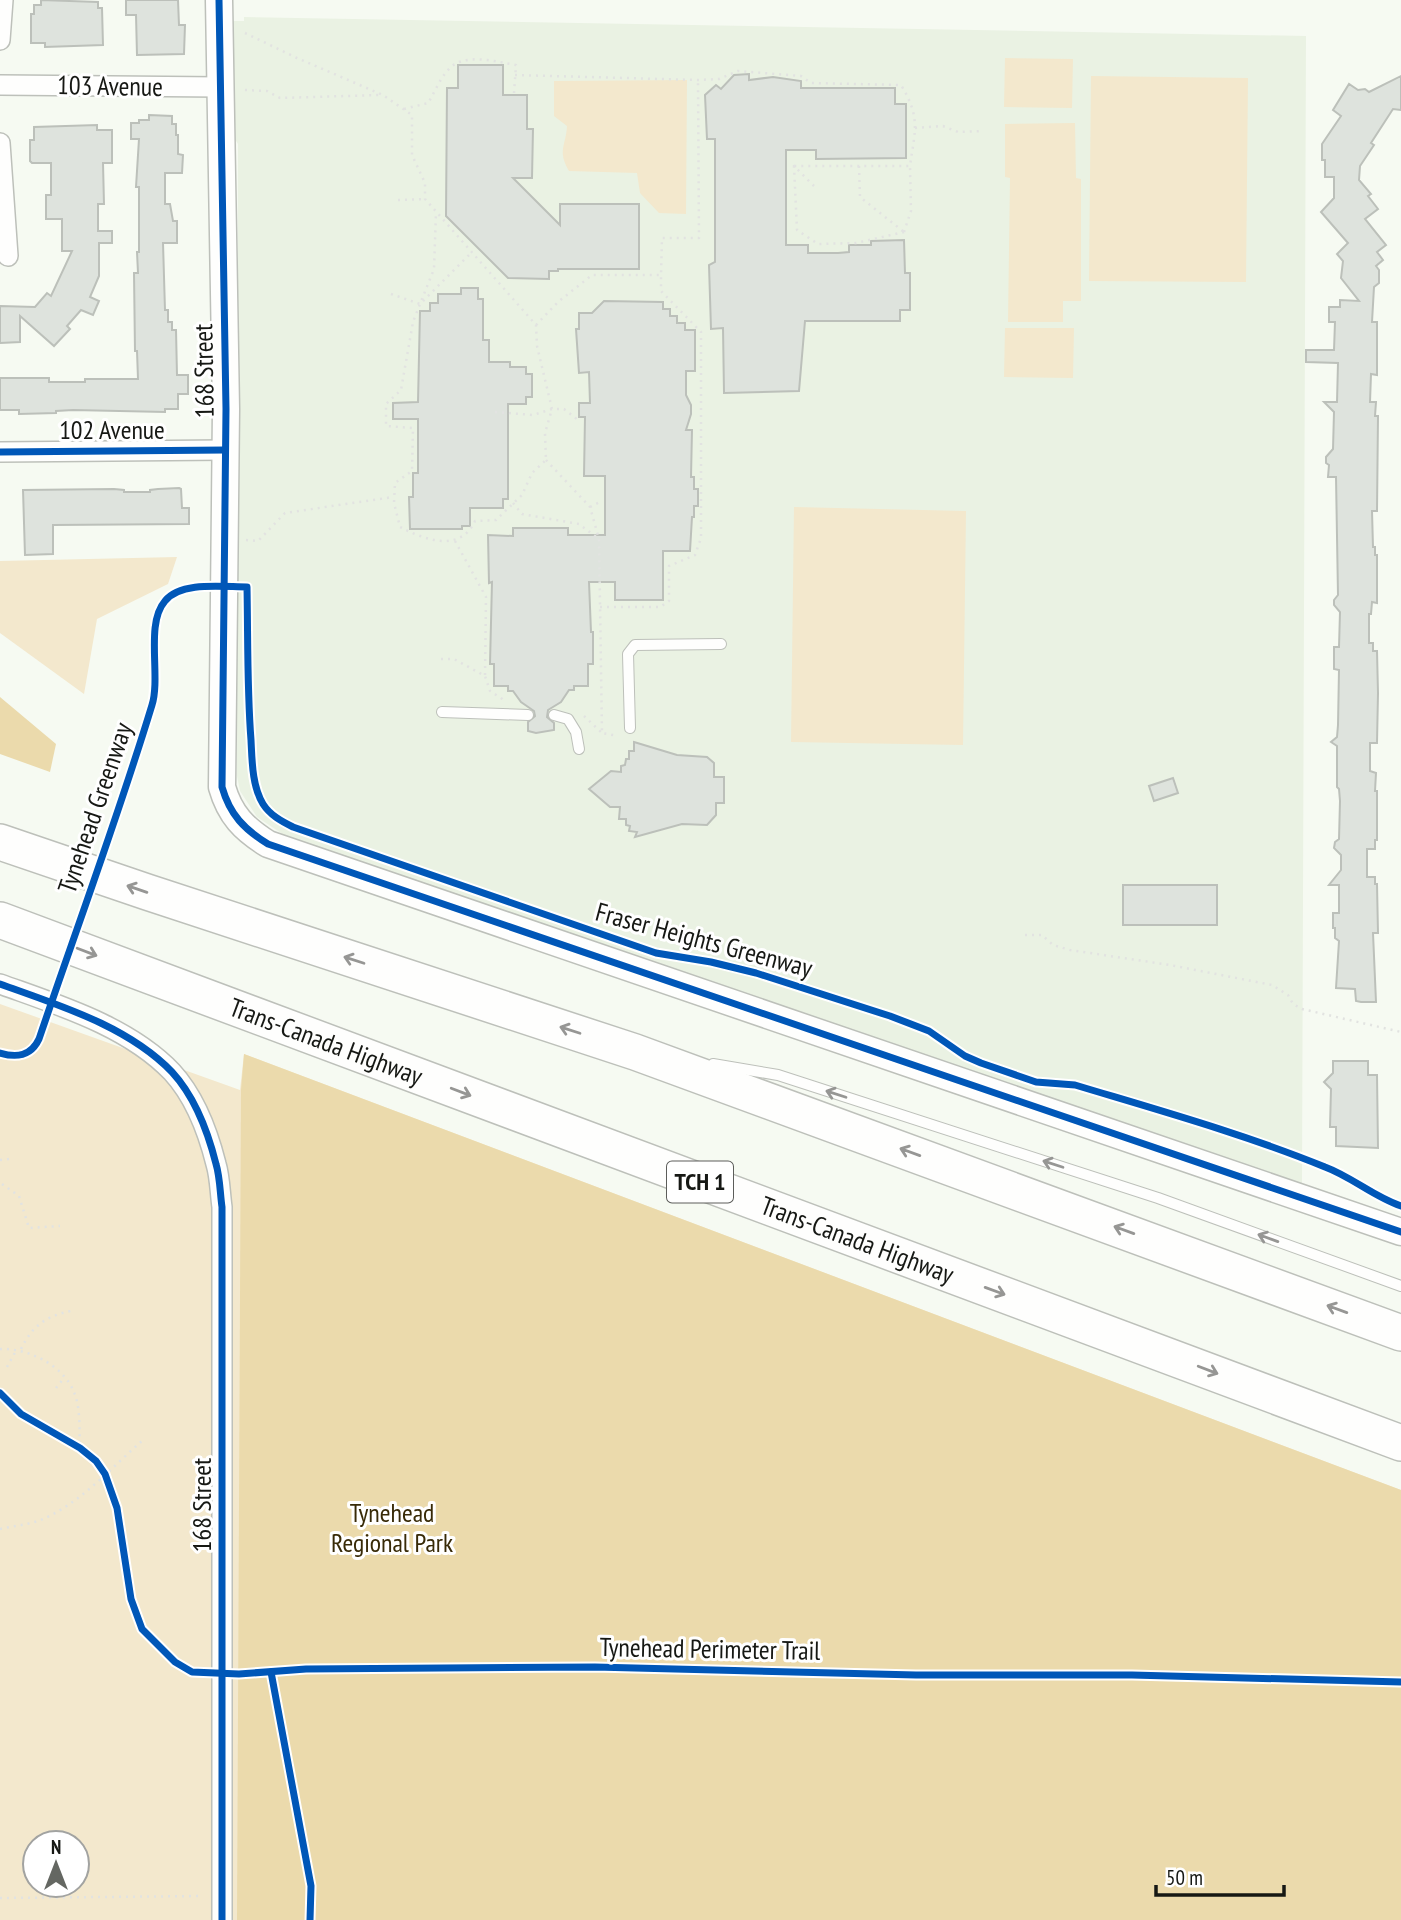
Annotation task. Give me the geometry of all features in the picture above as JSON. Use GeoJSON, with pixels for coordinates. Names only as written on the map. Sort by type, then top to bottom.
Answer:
{"type":"FeatureCollection","features":[{"type":"Feature","properties":{"kind":"highway"},"geometry":{"type":"LineString","coordinates":[[0,842],[635,1052],[1401,1333]]}},
{"type":"Feature","properties":{"kind":"highway","name":"Trans-Canada Highway"},"geometry":{"type":"LineString","coordinates":[[0,920],[1401,1443]]}},
{"type":"Feature","properties":{"kind":"street"},"geometry":{"type":"LineString","coordinates":[[0,40],[3,0]]}},
{"type":"Feature","properties":{"kind":"street","name":"168 Street"},"geometry":{"type":"LineString","coordinates":[[219,0],[232,89],[222,788],[227,805],[238,822],[268,844],[1401,1232]]}},
{"type":"Feature","properties":{"kind":"street","name":"103 Avenue"},"geometry":{"type":"LineString","coordinates":[[0,85],[232,89]]}},
{"type":"Feature","properties":{"kind":"street"},"geometry":{"type":"LineString","coordinates":[[0,143],[8,256]]}},
{"type":"Feature","properties":{"kind":"street","name":"102 Avenue"},"geometry":{"type":"LineString","coordinates":[[0,452],[225,450]]}},
{"type":"Feature","properties":{"kind":"street","name":"168 Street"},"geometry":{"type":"LineString","coordinates":[[0,984],[86,1016],[143,1048],[172,1072],[190,1096],[206,1130],[217,1166],[222,1207],[222,1920]]}},
{"type":"Feature","properties":{"kind":"lane"},"geometry":{"type":"LineString","coordinates":[[630,728],[628,654],[635,645],[721,644]]}},
{"type":"Feature","properties":{"kind":"lane"},"geometry":{"type":"LineString","coordinates":[[442,712],[528,715]]}},
{"type":"Feature","properties":{"kind":"lane"},"geometry":{"type":"LineString","coordinates":[[554,715],[568,719],[576,732],[579,749]]}},
{"type":"Feature","properties":{"kind":"lane"},"geometry":{"type":"LineString","coordinates":[[635,1052],[687,1060]]}},
{"type":"Feature","properties":{"kind":"lane"},"geometry":{"type":"LineString","coordinates":[[700,1062],[778,1075],[1158,1198],[1401,1286]]}},
{"type":"Feature","properties":{"kind":"path"},"geometry":{"type":"LineString","coordinates":[[245,33],[383,95],[412,115],[412,155],[425,183],[425,199],[536,325],[537,346],[552,409],[545,433],[546,460],[590,507],[599,539],[602,733],[618,736]]}},
{"type":"Feature","properties":{"kind":"path"},"geometry":{"type":"LineString","coordinates":[[404,109],[428,103],[450,67],[459,62],[480,59],[516,65],[514,93]]}},
{"type":"Feature","properties":{"kind":"path"},"geometry":{"type":"LineString","coordinates":[[515,75],[698,80],[719,79],[738,71],[801,76],[811,83],[901,86],[912,104],[915,128],[910,166],[911,211],[904,232]]}},
{"type":"Feature","properties":{"kind":"path"},"geometry":{"type":"LineString","coordinates":[[600,607],[660,607],[669,601],[669,566],[695,555],[701,538],[701,332],[661,291],[662,238],[699,238],[698,80]]}},
{"type":"Feature","properties":{"kind":"path"},"geometry":{"type":"LineString","coordinates":[[232,89],[267,91],[280,98],[383,95]]}},
{"type":"Feature","properties":{"kind":"path"},"geometry":{"type":"LineString","coordinates":[[915,128],[943,126],[958,132],[982,131]]}},
{"type":"Feature","properties":{"kind":"path"},"geometry":{"type":"LineString","coordinates":[[794,166],[910,166]]}},
{"type":"Feature","properties":{"kind":"path"},"geometry":{"type":"LineString","coordinates":[[794,166],[797,230],[818,244],[856,243],[904,232]]}},
{"type":"Feature","properties":{"kind":"path"},"geometry":{"type":"LineString","coordinates":[[794,166],[814,186]]}},
{"type":"Feature","properties":{"kind":"path"},"geometry":{"type":"LineString","coordinates":[[859,166],[860,197],[904,232]]}},
{"type":"Feature","properties":{"kind":"path"},"geometry":{"type":"LineString","coordinates":[[398,200],[425,199]]}},
{"type":"Feature","properties":{"kind":"path"},"geometry":{"type":"LineString","coordinates":[[436,213],[434,269],[413,322],[401,390],[386,404],[386,426],[413,428],[412,471],[395,483],[394,497],[400,527],[421,538],[455,541],[469,534],[475,521],[496,520],[522,495],[531,473],[546,460]]}},
{"type":"Feature","properties":{"kind":"path"},"geometry":{"type":"LineString","coordinates":[[420,304],[471,253]]}},
{"type":"Feature","properties":{"kind":"path"},"geometry":{"type":"LineString","coordinates":[[536,325],[558,302],[592,275],[661,275]]}},
{"type":"Feature","properties":{"kind":"path"},"geometry":{"type":"LineString","coordinates":[[391,293],[420,304]]}},
{"type":"Feature","properties":{"kind":"path"},"geometry":{"type":"LineString","coordinates":[[495,412],[533,415],[552,409],[564,409],[578,420]]}},
{"type":"Feature","properties":{"kind":"path"},"geometry":{"type":"LineString","coordinates":[[246,540],[258,541],[285,513],[394,497]]}},
{"type":"Feature","properties":{"kind":"path"},"geometry":{"type":"LineString","coordinates":[[590,507],[600,502]]}},
{"type":"Feature","properties":{"kind":"path"},"geometry":{"type":"LineString","coordinates":[[513,503],[522,514],[579,524],[599,539]]}},
{"type":"Feature","properties":{"kind":"path"},"geometry":{"type":"LineString","coordinates":[[455,541],[486,597],[485,676],[490,691],[510,704]]}},
{"type":"Feature","properties":{"kind":"path"},"geometry":{"type":"LineString","coordinates":[[441,659],[454,659],[485,676]]}},
{"type":"Feature","properties":{"kind":"path"},"geometry":{"type":"LineString","coordinates":[[1025,935],[1042,936],[1053,945],[1070,950],[1170,965],[1272,985],[1302,1009],[1401,1032]]}},
{"type":"Feature","properties":{"kind":"path"},"geometry":{"type":"LineString","coordinates":[[12,1149],[3,1179],[19,1196],[29,1228],[60,1226]]}},
{"type":"Feature","properties":{"kind":"path"},"geometry":{"type":"LineString","coordinates":[[0,1160],[10,1158]]}},
{"type":"Feature","properties":{"kind":"path"},"geometry":{"type":"LineString","coordinates":[[7,1367],[28,1335],[41,1322],[71,1311]]}},
{"type":"Feature","properties":{"kind":"path"},"geometry":{"type":"LineString","coordinates":[[0,1349],[19,1350],[45,1361],[64,1378],[76,1400],[80,1448]]}},
{"type":"Feature","properties":{"kind":"path"},"geometry":{"type":"LineString","coordinates":[[56,1388],[64,1378]]}},
{"type":"Feature","properties":{"kind":"path"},"geometry":{"type":"LineString","coordinates":[[0,1528],[26,1524],[51,1515],[78,1497],[143,1440]]}},
{"type":"Feature","properties":{"kind":"path"},"geometry":{"type":"LineString","coordinates":[[70,1442],[88,1455]]}},
{"type":"Feature","properties":{"kind":"path"},"geometry":{"type":"LineString","coordinates":[[0,1898],[222,1896]]}},
{"type":"Feature","properties":{"kind":"shaded area"},"geometry":{"type":"Polygon","coordinates":[[[244,17],[1306,36],[1302,1185],[390,873],[284,835],[257,817],[240,791],[237,776],[238,144],[233,136],[232,24],[233,21],[244,21],[244,17]]]}},
{"type":"Feature","properties":{"kind":"green space"},"geometry":{"type":"Polygon","coordinates":[[[1005,58],[1073,59],[1072,108],[1004,107],[1005,58]]]}},
{"type":"Feature","properties":{"kind":"green space"},"geometry":{"type":"Polygon","coordinates":[[[1091,76],[1248,78],[1246,282],[1089,281],[1091,76]]]}},
{"type":"Feature","properties":{"kind":"green space"},"geometry":{"type":"Polygon","coordinates":[[[687,80],[686,214],[659,213],[640,193],[637,173],[569,171],[563,158],[567,126],[554,116],[554,81],[687,80]]]}},
{"type":"Feature","properties":{"kind":"green space"},"geometry":{"type":"Polygon","coordinates":[[[1075,123],[1076,178],[1081,179],[1081,301],[1063,301],[1063,322],[1008,322],[1010,178],[1005,177],[1005,124],[1075,123]]]}},
{"type":"Feature","properties":{"kind":"green space"},"geometry":{"type":"Polygon","coordinates":[[[1005,328],[1074,328],[1073,378],[1004,377],[1005,328]]]}},
{"type":"Feature","properties":{"kind":"green space"},"geometry":{"type":"Polygon","coordinates":[[[794,507],[966,511],[963,745],[791,742],[794,507]]]}},
{"type":"Feature","properties":{"kind":"green space"},"geometry":{"type":"Polygon","coordinates":[[[177,557],[168,584],[97,619],[84,694],[0,633],[0,561],[177,557]]]}},
{"type":"Feature","properties":{"kind":"green space"},"geometry":{"type":"Polygon","coordinates":[[[0,697],[56,744],[50,772],[0,754],[0,697]]]}},
{"type":"Feature","properties":{"kind":"green space","name":"Tynehead Regional Park"},"geometry":{"type":"Polygon","coordinates":[[[0,1004],[240,1090],[244,1054],[1401,1490],[1401,1920],[0,1920],[0,1004]]]}},
{"type":"Feature","properties":{"kind":"green space","name":"Tynehead Regional Park"},"geometry":{"type":"Polygon","coordinates":[[[244,1054],[1401,1490],[1401,1920],[237,1920],[241,1090],[244,1054]]]}},
{"type":"Feature","properties":{"kind":"building"},"geometry":{"type":"Polygon","coordinates":[[[41,0],[98,2],[98,8],[102,8],[103,45],[45,47],[45,43],[31,43],[31,14],[34,14],[34,5],[41,5],[41,0]]]}},
{"type":"Feature","properties":{"kind":"building"},"geometry":{"type":"Polygon","coordinates":[[[126,0],[178,0],[179,25],[185,25],[184,54],[137,55],[136,15],[126,15],[126,0]]]}},
{"type":"Feature","properties":{"kind":"building"},"geometry":{"type":"Polygon","coordinates":[[[458,65],[503,65],[503,95],[527,95],[527,129],[533,129],[532,178],[513,178],[560,225],[560,204],[639,204],[639,269],[558,269],[549,271],[549,279],[508,278],[446,216],[447,88],[458,88],[458,65]]]}},
{"type":"Feature","properties":{"kind":"building"},"geometry":{"type":"Polygon","coordinates":[[[749,74],[749,80],[773,77],[801,81],[801,88],[895,88],[895,104],[906,104],[906,158],[816,159],[816,150],[786,150],[786,245],[808,245],[808,253],[838,253],[849,252],[849,245],[904,240],[905,273],[910,273],[910,310],[900,310],[900,321],[805,321],[799,391],[724,393],[723,328],[711,329],[709,265],[715,262],[715,139],[707,139],[705,95],[716,85],[721,89],[734,75],[749,74]]]}},
{"type":"Feature","properties":{"kind":"building"},"geometry":{"type":"Polygon","coordinates":[[[1401,76],[1401,110],[1393,109],[1371,143],[1374,145],[1360,166],[1359,180],[1371,194],[1368,196],[1378,209],[1365,219],[1386,245],[1377,252],[1383,260],[1376,266],[1379,270],[1379,283],[1374,287],[1372,322],[1377,322],[1377,375],[1371,374],[1370,402],[1376,402],[1375,416],[1378,416],[1377,511],[1372,511],[1373,547],[1377,555],[1377,603],[1372,602],[1369,614],[1369,643],[1373,643],[1373,651],[1377,651],[1377,743],[1370,743],[1370,771],[1376,773],[1377,840],[1375,849],[1367,849],[1367,877],[1375,877],[1377,884],[1378,933],[1373,933],[1376,1002],[1361,1002],[1356,1001],[1355,989],[1336,988],[1339,941],[1335,938],[1333,913],[1339,913],[1339,885],[1329,885],[1341,870],[1341,855],[1334,848],[1339,839],[1337,746],[1331,742],[1337,737],[1338,725],[1339,670],[1334,669],[1334,647],[1339,647],[1340,612],[1334,605],[1338,595],[1336,477],[1328,477],[1329,465],[1326,463],[1326,457],[1333,449],[1334,412],[1324,402],[1337,402],[1338,363],[1306,362],[1306,350],[1334,350],[1335,322],[1329,322],[1329,307],[1340,307],[1340,300],[1359,301],[1341,278],[1343,261],[1337,254],[1348,243],[1321,212],[1334,198],[1334,177],[1325,177],[1325,160],[1322,160],[1322,144],[1341,116],[1333,110],[1349,84],[1358,90],[1365,89],[1369,92],[1401,76]]]}},
{"type":"Feature","properties":{"kind":"building"},"geometry":{"type":"Polygon","coordinates":[[[149,115],[172,116],[172,124],[176,124],[178,135],[178,154],[183,155],[182,173],[165,173],[165,204],[170,204],[173,221],[177,221],[177,243],[163,243],[165,310],[168,310],[168,322],[172,322],[172,330],[176,330],[177,375],[188,375],[188,394],[178,394],[178,409],[165,409],[165,412],[73,410],[19,414],[19,410],[0,410],[0,378],[49,378],[49,382],[138,379],[134,273],[138,273],[139,252],[139,187],[136,187],[139,139],[131,139],[131,123],[149,120],[149,115]]]}},
{"type":"Feature","properties":{"kind":"building"},"geometry":{"type":"Polygon","coordinates":[[[97,125],[97,130],[112,130],[112,163],[103,163],[104,204],[98,204],[98,231],[112,231],[112,243],[99,243],[99,276],[90,297],[99,301],[93,315],[81,310],[67,326],[70,329],[54,346],[20,316],[20,342],[0,343],[0,306],[35,307],[47,293],[51,296],[72,251],[62,251],[62,219],[46,219],[46,195],[51,195],[51,163],[30,161],[30,140],[34,140],[34,127],[97,125]]]}},
{"type":"Feature","properties":{"kind":"building"},"geometry":{"type":"Polygon","coordinates":[[[461,288],[478,288],[478,299],[483,299],[483,340],[489,340],[489,362],[510,362],[510,367],[526,367],[526,374],[532,374],[532,397],[526,397],[526,404],[508,404],[508,499],[503,499],[503,508],[470,508],[470,526],[462,526],[462,529],[410,529],[409,497],[413,497],[413,473],[418,473],[418,419],[393,419],[393,403],[418,402],[420,311],[430,311],[430,303],[438,303],[438,294],[461,294],[461,288]]]}},
{"type":"Feature","properties":{"kind":"building"},"geometry":{"type":"Polygon","coordinates":[[[604,301],[663,302],[663,309],[670,309],[670,316],[677,316],[677,323],[685,323],[685,330],[695,330],[695,371],[686,371],[686,395],[691,405],[691,414],[686,430],[692,430],[691,477],[694,477],[694,489],[698,489],[698,506],[694,506],[692,517],[690,551],[663,551],[663,600],[615,600],[615,582],[589,582],[593,664],[588,664],[588,686],[574,686],[574,690],[569,690],[561,702],[548,710],[547,717],[554,723],[554,730],[536,733],[528,731],[528,722],[535,716],[534,711],[521,702],[513,691],[508,691],[508,686],[494,686],[494,664],[490,664],[492,582],[489,583],[488,535],[513,536],[513,528],[568,528],[568,535],[605,535],[605,476],[584,476],[585,417],[579,417],[579,403],[590,403],[589,372],[579,373],[576,329],[579,329],[579,313],[592,313],[604,301]]]}},
{"type":"Feature","properties":{"kind":"building"},"geometry":{"type":"Polygon","coordinates":[[[179,488],[182,508],[189,508],[189,524],[53,525],[53,554],[25,555],[23,490],[114,489],[124,492],[150,492],[179,488]]]}},
{"type":"Feature","properties":{"kind":"building"},"geometry":{"type":"Polygon","coordinates":[[[634,742],[677,755],[707,757],[714,763],[714,777],[724,777],[724,803],[716,803],[716,815],[707,825],[682,824],[635,837],[637,832],[629,831],[630,826],[626,825],[626,819],[619,819],[620,807],[610,807],[589,789],[611,771],[621,772],[621,766],[629,759],[629,751],[634,751],[634,742]]]}},
{"type":"Feature","properties":{"kind":"building"},"geometry":{"type":"Polygon","coordinates":[[[1173,778],[1178,793],[1154,801],[1149,786],[1173,778]]]}},
{"type":"Feature","properties":{"kind":"building"},"geometry":{"type":"Polygon","coordinates":[[[1123,885],[1217,885],[1217,925],[1123,925],[1123,885]]]}},
{"type":"Feature","properties":{"kind":"building"},"geometry":{"type":"Polygon","coordinates":[[[1333,1061],[1368,1061],[1368,1075],[1377,1075],[1378,1148],[1336,1146],[1336,1127],[1330,1127],[1331,1089],[1324,1082],[1333,1073],[1333,1061]]]}},
{"type":"Feature","properties":{"kind":"cycle path"},"geometry":{"type":"LineString","coordinates":[[219,0],[226,409],[222,787],[229,806],[245,827],[268,844],[1401,1232]]}},
{"type":"Feature","properties":{"kind":"cycle path"},"geometry":{"type":"LineString","coordinates":[[0,452],[225,450]]}},
{"type":"Feature","properties":{"kind":"cycle path","name":"Tynehead Greenway"},"geometry":{"type":"LineString","coordinates":[[0,1053],[23,1054],[32,1049],[39,1039],[152,705],[155,680],[154,636],[159,611],[165,601],[181,590],[203,586],[247,587],[252,764],[259,797],[266,808],[289,825],[656,953],[756,973],[890,1016],[929,1031],[965,1056],[981,1063],[1036,1082],[1075,1085],[1263,1144],[1335,1171],[1401,1206]]}},
{"type":"Feature","properties":{"kind":"cycle path"},"geometry":{"type":"LineString","coordinates":[[0,984],[114,1029],[154,1056],[172,1072],[194,1104],[213,1152],[222,1207],[222,1920]]}},
{"type":"Feature","properties":{"kind":"cycle path","name":"Tynehead Perimeter Trail"},"geometry":{"type":"LineString","coordinates":[[0,1393],[21,1414],[80,1448],[96,1461],[105,1474],[117,1508],[131,1599],[142,1629],[175,1662],[192,1672],[239,1674],[306,1669],[595,1667],[1401,1682]]}},
{"type":"Feature","properties":{"kind":"cycle path"},"geometry":{"type":"LineString","coordinates":[[271,1672],[311,1886],[310,1920]]}}]}
